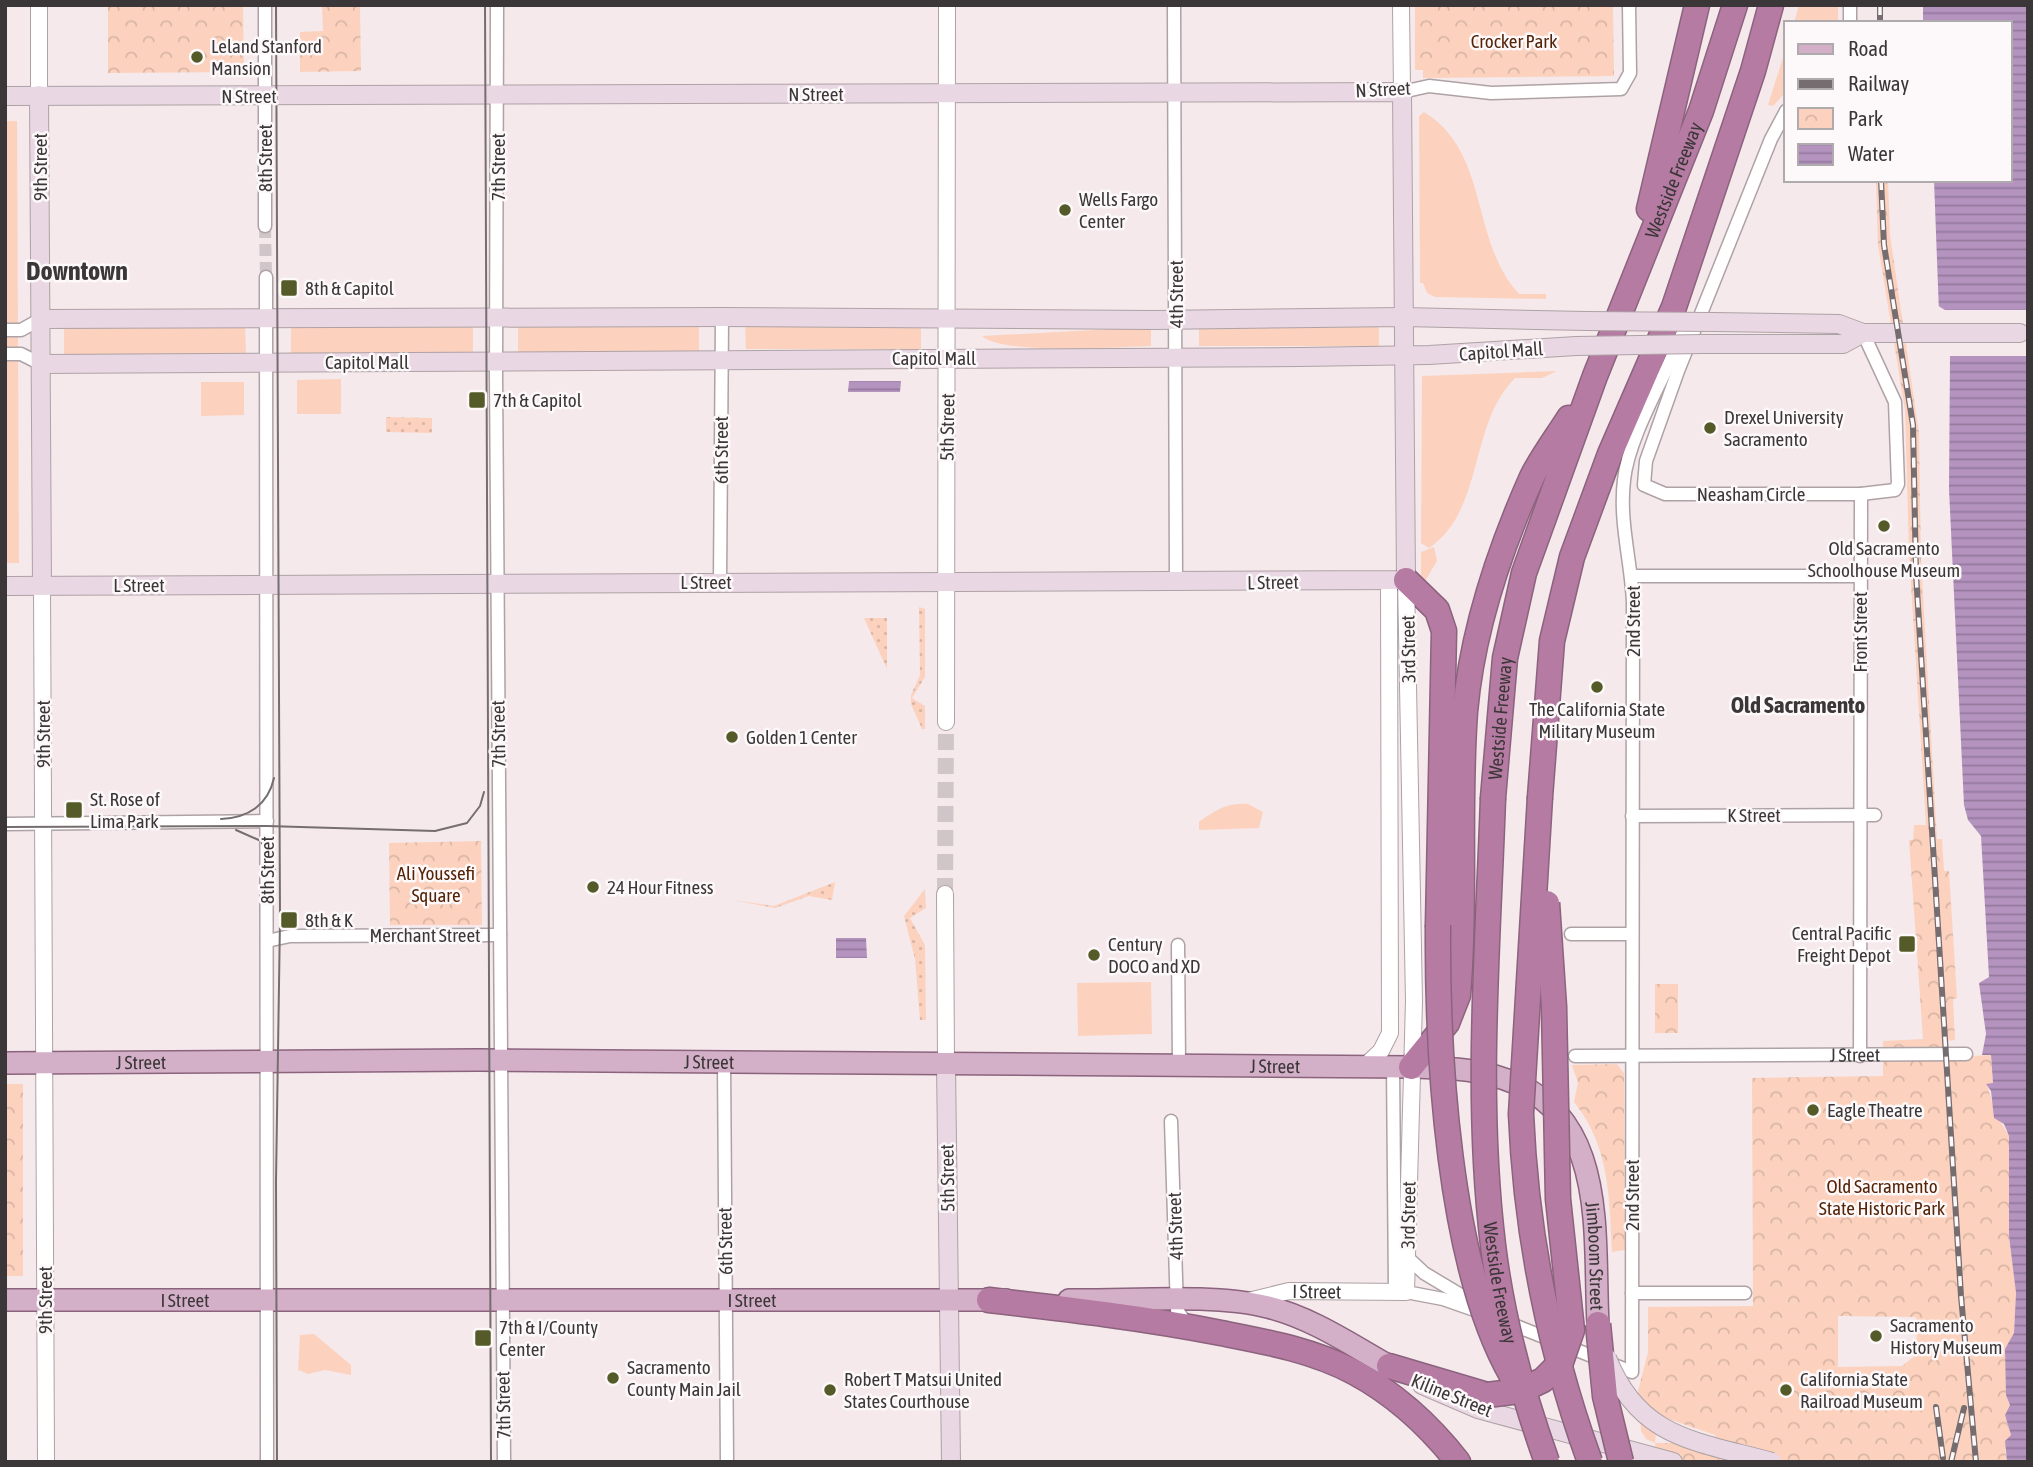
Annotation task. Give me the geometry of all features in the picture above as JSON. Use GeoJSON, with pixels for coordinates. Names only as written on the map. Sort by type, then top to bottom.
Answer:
{"type":"FeatureCollection","features":[{"type":"Feature","properties":{"kind":"highway"},"geometry":{"type":"LineString","coordinates":[[1631,285],[1697,5]]}},
{"type":"Feature","properties":{"kind":"highway","name":"Westside Freeway"},"geometry":{"type":"LineString","coordinates":[[1547,1462],[1524,1397],[1493,1247],[1487,1184],[1486,1001],[1493,798],[1505,658],[1514,614],[1536,537],[1595,376],[1701,111],[1735,5]]}},
{"type":"Feature","properties":{"kind":"highway","name":"Westside Freeway"},"geometry":{"type":"LineString","coordinates":[[1590,1462],[1573,1417],[1547,1321],[1533,1248],[1521,1114],[1552,641],[1572,557],[1610,454],[1674,307],[1753,71],[1771,5]]}},
{"type":"Feature","properties":{"kind":"highway"},"geometry":{"type":"LineString","coordinates":[[1753,71],[1782,5]]}},
{"type":"Feature","properties":{"kind":"highway"},"geometry":{"type":"LineString","coordinates":[[1402,1067],[1447,1023],[1458,995],[1465,712],[1472,658],[1489,592],[1533,475],[1595,376]]}},
{"type":"Feature","properties":{"kind":"highway"},"geometry":{"type":"LineString","coordinates":[[1398,580],[1437,610],[1444,631],[1439,1001],[1455,1173],[1475,1286],[1495,1346],[1524,1397]]}},
{"type":"Feature","properties":{"kind":"highway"},"geometry":{"type":"LineString","coordinates":[[1389,1366],[1483,1402],[1543,1380],[1561,1362],[1572,1330],[1558,1199],[1554,1007],[1540,797]]}},
{"type":"Feature","properties":{"kind":"highway"},"geometry":{"type":"LineString","coordinates":[[989,1300],[1188,1326],[1306,1352],[1336,1364],[1383,1390],[1428,1427],[1458,1462]]}},
{"type":"Feature","properties":{"kind":"highway"},"geometry":{"type":"LineString","coordinates":[[1598,1325],[1605,1396],[1621,1462]]}},
{"type":"Feature","properties":{"kind":"main road","name":"N Street"},"geometry":{"type":"LineString","coordinates":[[5,96],[1402,92]]}},
{"type":"Feature","properties":{"kind":"main road","name":"3rd Street"},"geometry":{"type":"LineString","coordinates":[[1398,580],[1404,356],[1402,92]]}},
{"type":"Feature","properties":{"kind":"main road","name":"9th Street"},"geometry":{"type":"LineString","coordinates":[[39,95],[42,586]]}},
{"type":"Feature","properties":{"kind":"main road","name":"Capitol Mall"},"geometry":{"type":"LineString","coordinates":[[41,319],[722,317],[1176,320],[1403,317],[1839,324],[1863,333],[2020,332]]}},
{"type":"Feature","properties":{"kind":"main road","name":"Capitol Mall"},"geometry":{"type":"LineString","coordinates":[[41,364],[1404,356],[1576,346],[1843,344],[1863,333]]}},
{"type":"Feature","properties":{"kind":"main road","name":"L Street"},"geometry":{"type":"LineString","coordinates":[[5,586],[1398,580]]}},
{"type":"Feature","properties":{"kind":"main road","name":"J Street"},"geometry":{"type":"LineString","coordinates":[[5,1063],[500,1060],[1402,1067]]}},
{"type":"Feature","properties":{"kind":"main road","name":"5th Street"},"geometry":{"type":"LineString","coordinates":[[946,1064],[951,1462]]}},
{"type":"Feature","properties":{"kind":"main road","name":"Jimboom Street"},"geometry":{"type":"LineString","coordinates":[[1402,1067],[1497,1076],[1545,1100],[1569,1127],[1588,1171],[1598,1325],[1613,1373],[1630,1402],[1649,1421],[1677,1435],[1772,1462]]}},
{"type":"Feature","properties":{"kind":"main road","name":"I Street"},"geometry":{"type":"LineString","coordinates":[[5,1300],[726,1298],[1242,1303]]}},
{"type":"Feature","properties":{"kind":"main road","name":"Kiline Street"},"geometry":{"type":"LineString","coordinates":[[1242,1303],[1304,1318],[1389,1366]]}},
{"type":"Feature","properties":{"kind":"main road","name":"Kiline Street"},"geometry":{"type":"LineString","coordinates":[[1483,1402],[1673,1462]]}},
{"type":"Feature","properties":{"kind":"street","name":"9th Street"},"geometry":{"type":"LineString","coordinates":[[39,5],[39,95]]}},
{"type":"Feature","properties":{"kind":"street","name":"8th Street"},"geometry":{"type":"LineString","coordinates":[[265,5],[265,226]]}},
{"type":"Feature","properties":{"kind":"street","name":"7th Street"},"geometry":{"type":"LineString","coordinates":[[498,5],[496,361],[504,1462]]}},
{"type":"Feature","properties":{"kind":"street","name":"5th Street"},"geometry":{"type":"LineString","coordinates":[[946,722],[947,5]]}},
{"type":"Feature","properties":{"kind":"street","name":"4th Street"},"geometry":{"type":"LineString","coordinates":[[1174,5],[1176,583]]}},
{"type":"Feature","properties":{"kind":"street","name":"3rd Street"},"geometry":{"type":"LineString","coordinates":[[1401,5],[1402,92]]}},
{"type":"Feature","properties":{"kind":"street","name":"N Street"},"geometry":{"type":"LineString","coordinates":[[1402,92],[1429,86],[1490,93],[1612,91],[1625,87],[1630,74],[1629,5]]}},
{"type":"Feature","properties":{"kind":"street","name":"Neasham Circle"},"geometry":{"type":"LineString","coordinates":[[1784,115],[1771,139],[1678,371],[1646,461],[1644,485],[1665,494],[1860,494]]}},
{"type":"Feature","properties":{"kind":"street","name":"8th Street"},"geometry":{"type":"LineString","coordinates":[[265,277],[267,1462]]}},
{"type":"Feature","properties":{"kind":"street","name":"6th Street"},"geometry":{"type":"LineString","coordinates":[[720,582],[722,317]]}},
{"type":"Feature","properties":{"kind":"street","name":"Capitol Mall"},"geometry":{"type":"LineString","coordinates":[[5,330],[21,330],[41,319]]}},
{"type":"Feature","properties":{"kind":"street","name":"2nd Street"},"geometry":{"type":"LineString","coordinates":[[1632,1373],[1633,576],[1622,530],[1622,501],[1630,453],[1687,322]]}},
{"type":"Feature","properties":{"kind":"street"},"geometry":{"type":"LineString","coordinates":[[1860,494],[1891,492],[1898,484],[1894,397],[1863,333]]}},
{"type":"Feature","properties":{"kind":"street","name":"Capitol Mall"},"geometry":{"type":"LineString","coordinates":[[5,354],[21,354],[41,364]]}},
{"type":"Feature","properties":{"kind":"street","name":"Front Street"},"geometry":{"type":"LineString","coordinates":[[1860,494],[1860,1056]]}},
{"type":"Feature","properties":{"kind":"street"},"geometry":{"type":"LineString","coordinates":[[1633,576],[1860,576]]}},
{"type":"Feature","properties":{"kind":"street","name":"3rd Street"},"geometry":{"type":"LineString","coordinates":[[1365,1066],[1381,1051],[1390,1033],[1398,580]]}},
{"type":"Feature","properties":{"kind":"street","name":"3rd Street"},"geometry":{"type":"LineString","coordinates":[[1398,580],[1413,863],[1402,1067],[1401,1292]]}},
{"type":"Feature","properties":{"kind":"street","name":"9th Street"},"geometry":{"type":"LineString","coordinates":[[42,586],[46,1462]]}},
{"type":"Feature","properties":{"kind":"street","name":"K Street"},"geometry":{"type":"LineString","coordinates":[[1632,816],[1875,815]]}},
{"type":"Feature","properties":{"kind":"street"},"geometry":{"type":"LineString","coordinates":[[5,824],[267,821]]}},
{"type":"Feature","properties":{"kind":"street","name":"5th Street"},"geometry":{"type":"LineString","coordinates":[[946,894],[946,1064]]}},
{"type":"Feature","properties":{"kind":"street"},"geometry":{"type":"LineString","coordinates":[[1571,934],[1632,934]]}},
{"type":"Feature","properties":{"kind":"street","name":"Merchant Street"},"geometry":{"type":"LineString","coordinates":[[267,941],[290,936],[499,935]]}},
{"type":"Feature","properties":{"kind":"street"},"geometry":{"type":"LineString","coordinates":[[1178,945],[1180,1065]]}},
{"type":"Feature","properties":{"kind":"street","name":"J Street"},"geometry":{"type":"LineString","coordinates":[[1575,1056],[1966,1054]]}},
{"type":"Feature","properties":{"kind":"street","name":"6th Street"},"geometry":{"type":"LineString","coordinates":[[724,1063],[727,1462]]}},
{"type":"Feature","properties":{"kind":"street","name":"3rd Street"},"geometry":{"type":"LineString","coordinates":[[1401,1292],[1408,1258],[1402,1067]]}},
{"type":"Feature","properties":{"kind":"street","name":"4th Street"},"geometry":{"type":"LineString","coordinates":[[1171,1121],[1177,1301],[1179,1317],[1188,1326]]}},
{"type":"Feature","properties":{"kind":"street","name":"I Street"},"geometry":{"type":"LineString","coordinates":[[1408,1258],[1424,1273],[1465,1296],[1493,1317]]}},
{"type":"Feature","properties":{"kind":"street","name":"I Street"},"geometry":{"type":"LineString","coordinates":[[1242,1303],[1289,1291],[1401,1292],[1443,1298],[1632,1373]]}},
{"type":"Feature","properties":{"kind":"street"},"geometry":{"type":"LineString","coordinates":[[1632,1293],[1745,1293]]}},
{"type":"Feature","properties":{"kind":"green space"},"geometry":{"type":"Polygon","coordinates":[[[108,5],[243,5],[244,72],[108,73],[108,5]]]}},
{"type":"Feature","properties":{"kind":"green space"},"geometry":{"type":"Polygon","coordinates":[[[322,5],[360,5],[361,71],[300,72],[300,32],[323,31],[322,5]]]}},
{"type":"Feature","properties":{"kind":"green space","name":"Crocker Park"},"geometry":{"type":"Polygon","coordinates":[[[1415,5],[1613,5],[1614,76],[1423,78],[1423,70],[1415,70],[1415,5]]]}},
{"type":"Feature","properties":{"kind":"green space"},"geometry":{"type":"Polygon","coordinates":[[[1799,5],[1838,5],[1838,21],[1795,21],[1799,5]]]}},
{"type":"Feature","properties":{"kind":"green space"},"geometry":{"type":"Polygon","coordinates":[[[1784,54],[1784,94],[1773,106],[1768,105],[1784,54]]]}},
{"type":"Feature","properties":{"kind":"green space"},"geometry":{"type":"Polygon","coordinates":[[[1424,112],[1445,129],[1460,150],[1470,173],[1493,249],[1504,273],[1519,294],[1546,294],[1546,299],[1435,297],[1427,293],[1423,283],[1420,283],[1419,116],[1424,112]]]}},
{"type":"Feature","properties":{"kind":"green space"},"geometry":{"type":"Polygon","coordinates":[[[5,121],[17,121],[19,563],[5,563],[5,121]]]}},
{"type":"Feature","properties":{"kind":"green space","name":"Old Sacramento State Historic Park"},"geometry":{"type":"Polygon","coordinates":[[[1876,182],[1888,182],[1890,235],[1919,433],[1921,560],[1937,839],[1942,839],[1944,871],[1949,871],[1957,998],[1953,999],[1955,1040],[1947,1041],[1948,1057],[1991,1055],[1993,1084],[1987,1085],[1995,1112],[2009,1136],[2009,1236],[2016,1293],[2014,1333],[2006,1383],[2010,1405],[2005,1415],[2011,1435],[2005,1449],[2007,1462],[1656,1462],[1655,1443],[1646,1439],[1641,1431],[1638,1391],[1648,1352],[1648,1307],[1753,1306],[1752,1078],[1883,1076],[1883,1041],[1923,1039],[1909,840],[1913,840],[1914,825],[1926,825],[1909,552],[1905,410],[1878,245],[1876,182]],[[1838,1316],[1838,1367],[1902,1366],[1917,1354],[1916,1317],[1838,1316]],[[1657,1415],[1655,1443],[1715,1443],[1715,1435],[1657,1415]]]}},
{"type":"Feature","properties":{"kind":"green space"},"geometry":{"type":"Polygon","coordinates":[[[699,324],[699,353],[518,354],[518,326],[699,324]]]}},
{"type":"Feature","properties":{"kind":"green space"},"geometry":{"type":"Polygon","coordinates":[[[745,324],[921,328],[921,349],[746,349],[745,324]]]}},
{"type":"Feature","properties":{"kind":"green space"},"geometry":{"type":"Polygon","coordinates":[[[245,326],[246,355],[64,356],[64,327],[245,326]]]}},
{"type":"Feature","properties":{"kind":"green space"},"geometry":{"type":"Polygon","coordinates":[[[291,326],[473,326],[473,354],[291,354],[291,326]]]}},
{"type":"Feature","properties":{"kind":"green space"},"geometry":{"type":"Polygon","coordinates":[[[1379,326],[1379,346],[1199,346],[1199,327],[1379,326]]]}},
{"type":"Feature","properties":{"kind":"green space"},"geometry":{"type":"Polygon","coordinates":[[[1151,327],[1151,346],[1035,348],[993,342],[982,336],[1151,327]]]}},
{"type":"Feature","properties":{"kind":"green space"},"geometry":{"type":"Polygon","coordinates":[[[1557,371],[1542,378],[1515,378],[1500,397],[1490,419],[1459,512],[1447,532],[1429,548],[1421,543],[1422,376],[1557,371]]]}},
{"type":"Feature","properties":{"kind":"green space"},"geometry":{"type":"Polygon","coordinates":[[[341,379],[341,414],[297,414],[297,380],[341,379]]]}},
{"type":"Feature","properties":{"kind":"green space"},"geometry":{"type":"Polygon","coordinates":[[[201,382],[244,382],[244,415],[201,416],[201,382]]]}},
{"type":"Feature","properties":{"kind":"green space"},"geometry":{"type":"Polygon","coordinates":[[[386,417],[432,418],[432,433],[386,432],[386,417]]]}},
{"type":"Feature","properties":{"kind":"green space"},"geometry":{"type":"Polygon","coordinates":[[[1434,547],[1437,561],[1425,581],[1421,577],[1421,552],[1434,547]]]}},
{"type":"Feature","properties":{"kind":"green space"},"geometry":{"type":"Polygon","coordinates":[[[919,607],[925,609],[925,677],[912,698],[925,706],[925,729],[922,729],[911,704],[911,695],[920,675],[919,607]]]}},
{"type":"Feature","properties":{"kind":"green space"},"geometry":{"type":"Polygon","coordinates":[[[864,618],[887,618],[887,669],[864,618]]]}},
{"type":"Feature","properties":{"kind":"green space"},"geometry":{"type":"Polygon","coordinates":[[[1248,804],[1263,812],[1259,828],[1199,830],[1199,822],[1215,811],[1227,806],[1248,804]]]}},
{"type":"Feature","properties":{"kind":"green space","name":"Ali Youssefi Square"},"geometry":{"type":"Polygon","coordinates":[[[481,841],[482,925],[390,925],[389,843],[481,841]]]}},
{"type":"Feature","properties":{"kind":"green space"},"geometry":{"type":"Polygon","coordinates":[[[835,882],[832,900],[809,896],[775,908],[732,900],[774,906],[835,882]]]}},
{"type":"Feature","properties":{"kind":"green space"},"geometry":{"type":"Polygon","coordinates":[[[925,889],[926,908],[910,918],[925,945],[926,1020],[920,1020],[915,959],[904,916],[925,889]]]}},
{"type":"Feature","properties":{"kind":"green space"},"geometry":{"type":"Polygon","coordinates":[[[1151,982],[1152,1034],[1078,1036],[1077,983],[1151,982]]]}},
{"type":"Feature","properties":{"kind":"green space"},"geometry":{"type":"Polygon","coordinates":[[[1655,984],[1678,984],[1678,1033],[1655,1033],[1655,984]]]}},
{"type":"Feature","properties":{"kind":"green space"},"geometry":{"type":"Polygon","coordinates":[[[1617,1064],[1624,1073],[1625,1250],[1612,1252],[1605,1173],[1595,1137],[1574,1102],[1578,1083],[1572,1065],[1617,1064]]]}},
{"type":"Feature","properties":{"kind":"green space"},"geometry":{"type":"Polygon","coordinates":[[[5,1084],[23,1084],[23,1276],[5,1276],[5,1084]]]}},
{"type":"Feature","properties":{"kind":"green space"},"geometry":{"type":"Polygon","coordinates":[[[314,1334],[351,1365],[351,1375],[325,1370],[308,1374],[298,1370],[300,1335],[314,1334]]]}},
{"type":"Feature","properties":{"kind":"water"},"geometry":{"type":"Polygon","coordinates":[[[1923,5],[2028,5],[2028,1462],[2007,1462],[2005,1441],[2011,1435],[2005,1415],[2010,1405],[2006,1395],[2005,1349],[2014,1333],[2016,1293],[2009,1236],[2009,1136],[2004,1124],[1994,1118],[1991,1091],[1986,1084],[1993,1083],[1991,1055],[1982,1055],[1986,1034],[1979,983],[1989,977],[1981,836],[1968,820],[1964,805],[1949,489],[1950,355],[1939,313],[1934,182],[2012,182],[2012,21],[1923,21],[1923,5]]]}},
{"type":"Feature","properties":{"kind":"water"},"geometry":{"type":"Polygon","coordinates":[[[849,381],[901,381],[900,392],[848,392],[849,381]]]}},
{"type":"Feature","properties":{"kind":"water"},"geometry":{"type":"Polygon","coordinates":[[[836,938],[866,938],[867,958],[836,958],[836,938]]]}},
{"type":"Feature","properties":{"kind":"pier"},"geometry":{"type":"Polygon","coordinates":[[[1935,304],[1945,310],[2028,310],[2028,356],[1947,356],[1935,304]]]}},
{"type":"Feature","properties":{"kind":"tunnel"},"geometry":{"type":"LineString","coordinates":[[265,226],[266,277]]}},
{"type":"Feature","properties":{"kind":"tunnel"},"geometry":{"type":"LineString","coordinates":[[945,894],[946,722]]}},
{"type":"Feature","properties":{"kind":"tram line"},"geometry":{"type":"LineString","coordinates":[[276,5],[280,920],[276,1181],[277,1462]]}},
{"type":"Feature","properties":{"kind":"tram line"},"geometry":{"type":"LineString","coordinates":[[485,5],[491,1462]]}},
{"type":"Feature","properties":{"kind":"tram line"},"geometry":{"type":"LineString","coordinates":[[221,819],[248,813],[262,803],[274,778]]}},
{"type":"Feature","properties":{"kind":"tram line"},"geometry":{"type":"LineString","coordinates":[[5,827],[267,826],[435,831],[467,823],[480,806],[484,792]]}},
{"type":"Feature","properties":{"kind":"tram line"},"geometry":{"type":"LineString","coordinates":[[236,830],[261,841],[275,869]]}},
{"type":"Feature","properties":{"kind":"railway"},"geometry":{"type":"LineString","coordinates":[[1880,5],[1880,21]]}},
{"type":"Feature","properties":{"kind":"railway"},"geometry":{"type":"LineString","coordinates":[[1881,182],[1884,245],[1913,425],[1916,574],[1961,1296],[1976,1462]]}},
{"type":"Feature","properties":{"kind":"railway"},"geometry":{"type":"LineString","coordinates":[[1936,1407],[1943,1458]]}},
{"type":"Feature","properties":{"kind":"railway"},"geometry":{"type":"LineString","coordinates":[[1951,1462],[1964,1408]]}},
{"type":"Feature","properties":{"kind":"place","name":"Leland Stanford Mansion"},"geometry":{"type":"Point","coordinates":[197,57]}},
{"type":"Feature","properties":{"kind":"place","name":"Wells Fargo Center"},"geometry":{"type":"Point","coordinates":[1065,210]}},
{"type":"Feature","properties":{"kind":"place","name":"8th & Capitol"},"geometry":{"type":"Point","coordinates":[289,288]}},
{"type":"Feature","properties":{"kind":"place","name":"7th & Capitol"},"geometry":{"type":"Point","coordinates":[477,400]}},
{"type":"Feature","properties":{"kind":"place","name":"Drexel University Sacramento"},"geometry":{"type":"Point","coordinates":[1710,428]}},
{"type":"Feature","properties":{"kind":"place","name":"Old Sacramento Schoolhouse Museum"},"geometry":{"type":"Point","coordinates":[1884,526]}},
{"type":"Feature","properties":{"kind":"place","name":"The California State Military Museum"},"geometry":{"type":"Point","coordinates":[1597,687]}},
{"type":"Feature","properties":{"kind":"place","name":"Golden 1 Center"},"geometry":{"type":"Point","coordinates":[732,737]}},
{"type":"Feature","properties":{"kind":"place","name":"St. Rose of Lima Park"},"geometry":{"type":"Point","coordinates":[74,810]}},
{"type":"Feature","properties":{"kind":"place","name":"24 Hour Fitness"},"geometry":{"type":"Point","coordinates":[593,887]}},
{"type":"Feature","properties":{"kind":"place","name":"8th & K"},"geometry":{"type":"Point","coordinates":[289,920]}},
{"type":"Feature","properties":{"kind":"place","name":"Central Pacific Freight Depot"},"geometry":{"type":"Point","coordinates":[1907,944]}},
{"type":"Feature","properties":{"kind":"place","name":"Century DOCO and XD"},"geometry":{"type":"Point","coordinates":[1094,955]}},
{"type":"Feature","properties":{"kind":"place","name":"Eagle Theatre"},"geometry":{"type":"Point","coordinates":[1813,1110]}},
{"type":"Feature","properties":{"kind":"place","name":"Sacramento History Museum"},"geometry":{"type":"Point","coordinates":[1876,1336]}},
{"type":"Feature","properties":{"kind":"place","name":"7th & I/County Center"},"geometry":{"type":"Point","coordinates":[483,1338]}},
{"type":"Feature","properties":{"kind":"place","name":"Sacramento County Main Jail"},"geometry":{"type":"Point","coordinates":[613,1378]}},
{"type":"Feature","properties":{"kind":"place","name":"Robert T Matsui United States Courthouse"},"geometry":{"type":"Point","coordinates":[830,1390]}},
{"type":"Feature","properties":{"kind":"place","name":"California State Railroad Museum"},"geometry":{"type":"Point","coordinates":[1786,1390]}},
{"type":"Feature","properties":{"kind":"district","name":"Downtown"},"geometry":{"type":"Point","coordinates":[77,271]}},
{"type":"Feature","properties":{"kind":"district","name":"Old Sacramento"},"geometry":{"type":"Point","coordinates":[1798,705]}}]}
